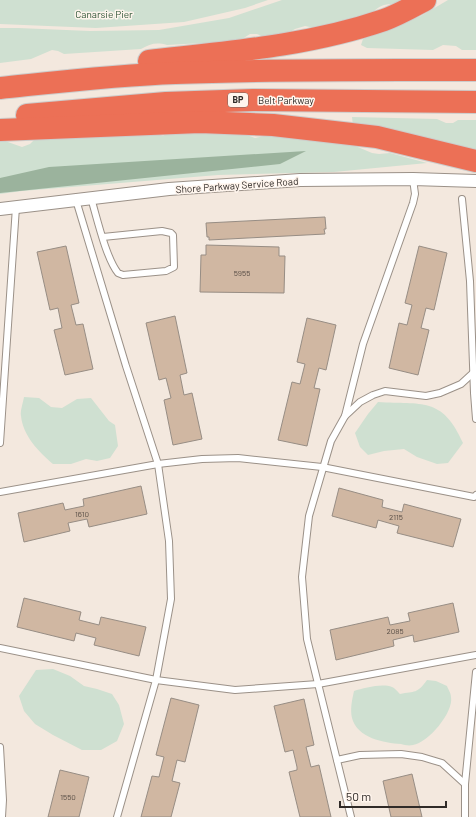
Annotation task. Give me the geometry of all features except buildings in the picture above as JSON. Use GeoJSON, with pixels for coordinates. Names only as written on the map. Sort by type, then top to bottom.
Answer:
{"type":"FeatureCollection","features":[{"type":"Feature","properties":{"kind":"highway"},"geometry":{"type":"LineString","coordinates":[[0,88],[87,68],[274,46],[333,35],[385,20],[425,0]]}},
{"type":"Feature","properties":{"kind":"highway"},"geometry":{"type":"LineString","coordinates":[[0,88],[98,78],[174,73],[320,69],[476,70]]}},
{"type":"Feature","properties":{"kind":"highway","name":"Belt Parkway"},"geometry":{"type":"LineString","coordinates":[[0,118],[166,103],[254,100],[476,102]]}},
{"type":"Feature","properties":{"kind":"highway"},"geometry":{"type":"LineString","coordinates":[[0,130],[200,122],[273,125],[377,137],[476,161]]}},
{"type":"Feature","properties":{"kind":"street","name":"Shore Parkway Service Road"},"geometry":{"type":"LineString","coordinates":[[0,209],[169,189],[300,180],[413,179],[476,181]]}},
{"type":"Feature","properties":{"kind":"lane"},"geometry":{"type":"LineString","coordinates":[[351,817],[307,639],[302,577],[309,516],[322,467],[331,441],[345,416],[362,344],[413,203],[413,179]]}},
{"type":"Feature","properties":{"kind":"lane"},"geometry":{"type":"LineString","coordinates":[[91,198],[103,237],[112,264],[118,273],[123,275],[166,271],[174,267],[173,235],[171,232],[162,231],[103,237]]}},
{"type":"Feature","properties":{"kind":"lane"},"geometry":{"type":"LineString","coordinates":[[462,199],[473,281],[473,373],[476,419]]}},
{"type":"Feature","properties":{"kind":"lane"},"geometry":{"type":"LineString","coordinates":[[76,200],[126,366],[158,464],[169,541],[171,599],[156,680],[118,817]]}},
{"type":"Feature","properties":{"kind":"lane"},"geometry":{"type":"LineString","coordinates":[[0,443],[16,207]]}},
{"type":"Feature","properties":{"kind":"lane"},"geometry":{"type":"LineString","coordinates":[[345,416],[360,402],[373,395],[385,391],[426,396],[440,393],[461,384],[473,373]]}},
{"type":"Feature","properties":{"kind":"lane"},"geometry":{"type":"LineString","coordinates":[[0,492],[158,464],[202,459],[238,458],[322,467],[475,498]]}},
{"type":"Feature","properties":{"kind":"lane"},"geometry":{"type":"LineString","coordinates":[[0,648],[156,680],[235,690],[318,684],[476,655]]}},
{"type":"Feature","properties":{"kind":"lane"},"geometry":{"type":"LineString","coordinates":[[465,817],[466,784],[476,672]]}},
{"type":"Feature","properties":{"kind":"lane"},"geometry":{"type":"LineString","coordinates":[[0,747],[3,800],[2,817]]}},
{"type":"Feature","properties":{"kind":"lane"},"geometry":{"type":"LineString","coordinates":[[337,760],[367,755],[401,754],[422,757],[442,763],[466,784]]}},
{"type":"Feature","properties":{"kind":"green space","name":"Canarsie Pier"},"geometry":{"type":"Polygon","coordinates":[[[0,0],[268,0],[245,8],[184,22],[96,28],[0,24],[0,0]]]}},
{"type":"Feature","properties":{"kind":"green space"},"geometry":{"type":"Polygon","coordinates":[[[282,0],[404,0],[382,6],[373,12],[315,28],[305,26],[286,34],[264,37],[257,34],[250,34],[239,41],[167,45],[156,44],[141,49],[64,54],[52,50],[31,59],[0,63],[0,28],[90,31],[159,30],[229,18],[282,0]]]}},
{"type":"Feature","properties":{"kind":"green space"},"geometry":{"type":"Polygon","coordinates":[[[448,0],[476,0],[476,50],[462,50],[456,46],[443,45],[433,50],[367,48],[361,45],[363,39],[421,16],[448,0]]]}},
{"type":"Feature","properties":{"kind":"green space"},"geometry":{"type":"Polygon","coordinates":[[[352,117],[437,119],[446,123],[453,123],[458,120],[476,120],[476,151],[353,127],[352,117]]]}},
{"type":"Feature","properties":{"kind":"green space"},"geometry":{"type":"Polygon","coordinates":[[[148,131],[163,136],[171,131],[244,134],[255,138],[269,135],[353,145],[372,153],[390,153],[427,163],[334,172],[218,175],[0,194],[0,142],[5,141],[22,147],[30,144],[36,138],[148,131]]]}},
{"type":"Feature","properties":{"kind":"green space"},"geometry":{"type":"Polygon","coordinates":[[[306,151],[280,164],[0,193],[0,178],[49,167],[306,151]]]}},
{"type":"Feature","properties":{"kind":"green space"},"geometry":{"type":"Polygon","coordinates":[[[24,397],[39,398],[51,407],[62,408],[77,399],[91,398],[109,421],[115,425],[118,446],[110,458],[97,461],[86,459],[71,464],[53,464],[37,449],[28,437],[22,423],[21,414],[24,397]]]}},
{"type":"Feature","properties":{"kind":"green space"},"geometry":{"type":"Polygon","coordinates":[[[378,402],[419,404],[438,410],[447,417],[463,443],[448,463],[437,464],[417,457],[404,449],[384,451],[368,455],[360,447],[355,433],[378,402]]]}},
{"type":"Feature","properties":{"kind":"green space"},"geometry":{"type":"Polygon","coordinates":[[[53,669],[70,676],[84,686],[112,694],[119,705],[124,724],[117,741],[101,750],[82,750],[35,724],[24,711],[19,696],[36,670],[53,669]]]}},
{"type":"Feature","properties":{"kind":"green space"},"geometry":{"type":"Polygon","coordinates":[[[427,680],[436,681],[447,686],[451,696],[451,703],[439,726],[426,739],[413,745],[379,741],[365,735],[355,725],[351,711],[354,691],[373,686],[388,686],[395,689],[400,694],[418,690],[427,680]]]}}]}
